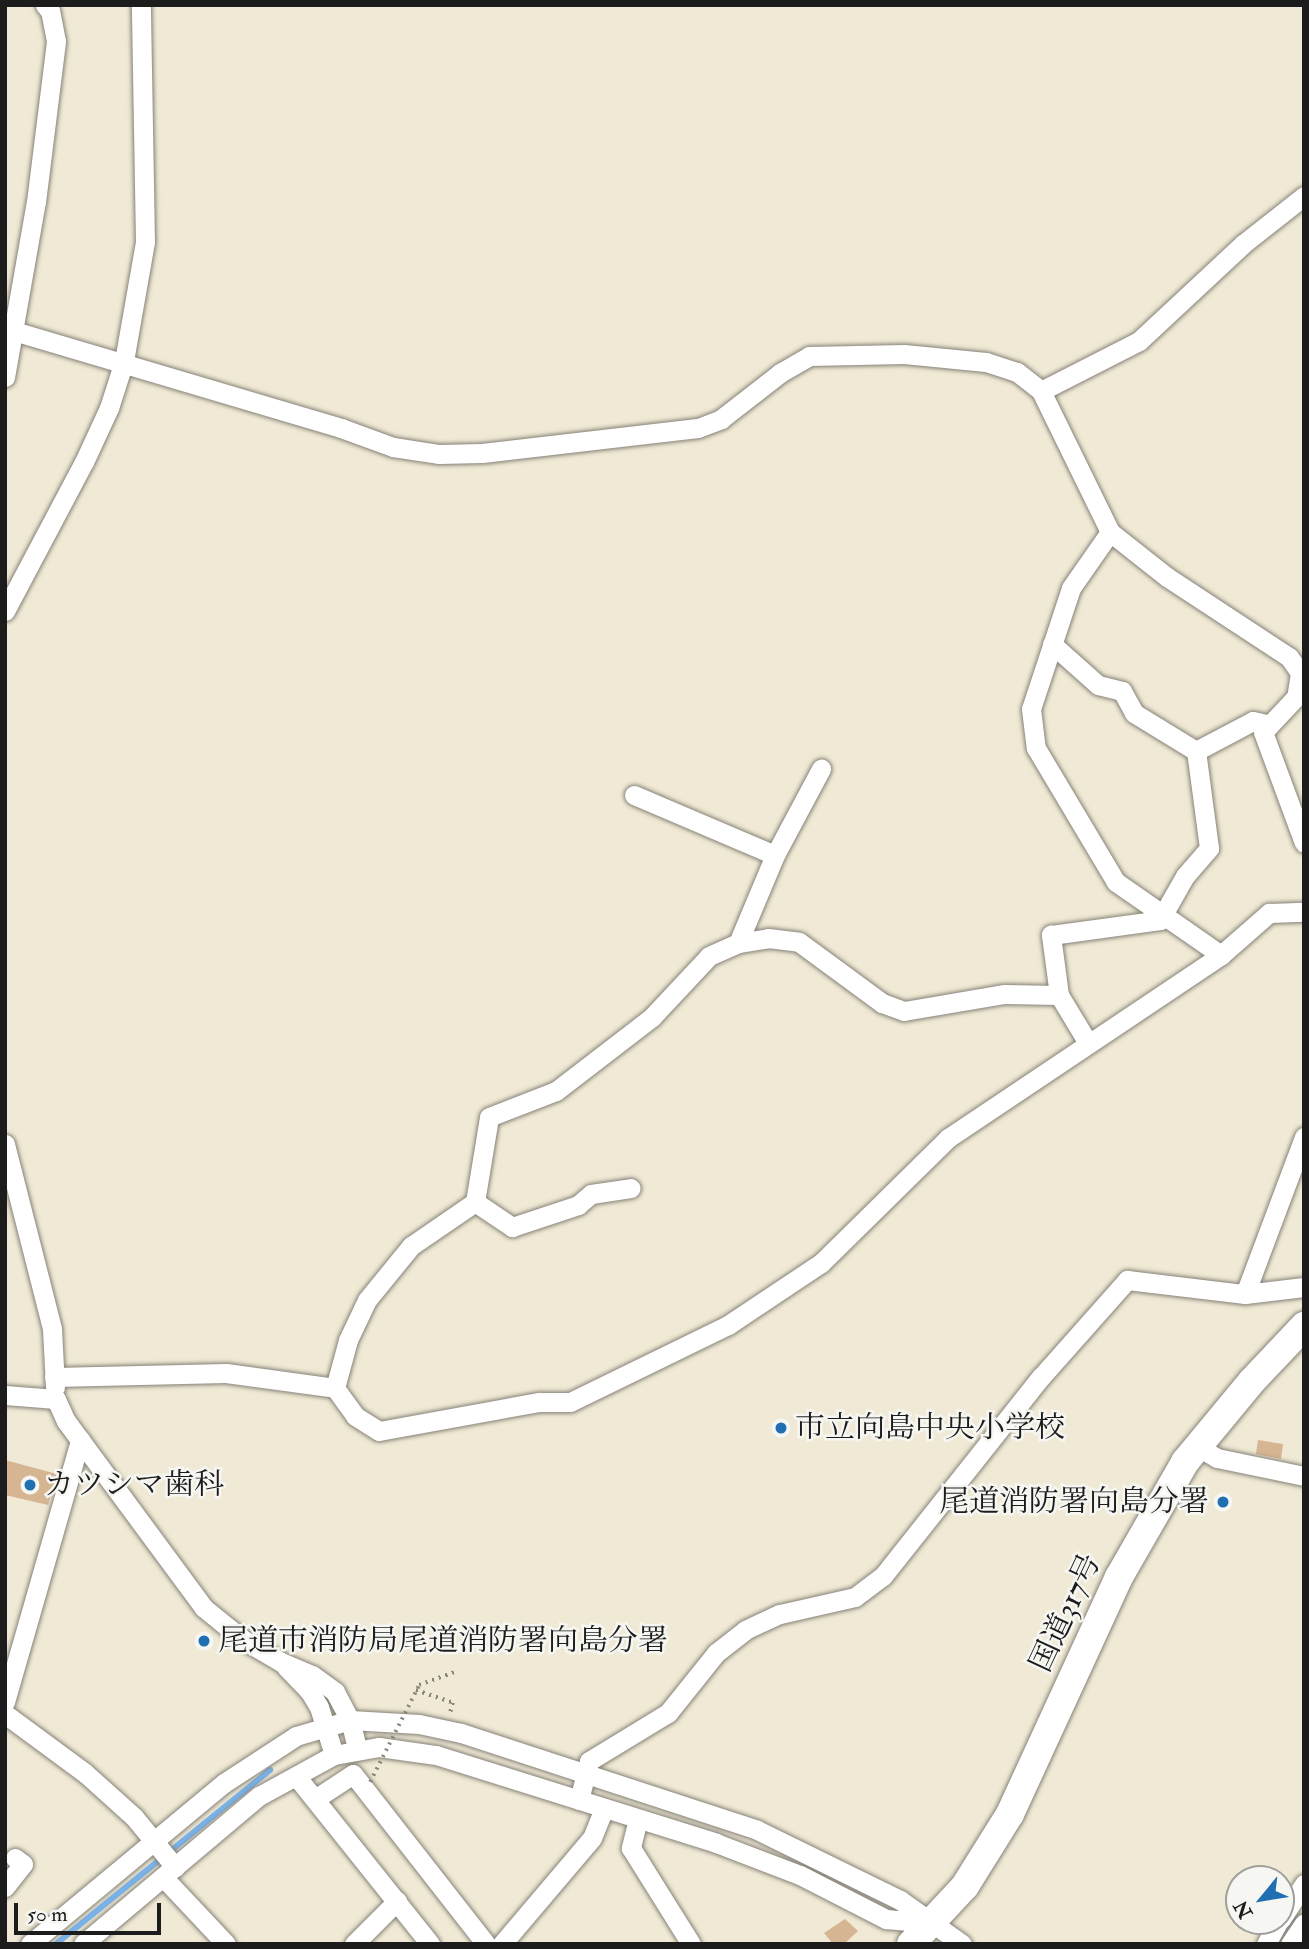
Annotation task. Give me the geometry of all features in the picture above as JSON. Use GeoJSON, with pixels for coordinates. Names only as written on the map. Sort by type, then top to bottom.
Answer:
{"type":"FeatureCollection","features":[{"type":"Feature","properties":{"kind":"highway","name":"国道317号"},"geometry":{"type":"LineString","coordinates":[[911,1944],[965,1886],[1010,1814],[1147,1522],[1197,1446],[1304,1326]]}},
{"type":"Feature","properties":{"kind":"street"},"geometry":{"type":"LineString","coordinates":[[5,377],[36,202],[56,41],[50,11],[45,5]]}},
{"type":"Feature","properties":{"kind":"street"},"geometry":{"type":"LineString","coordinates":[[5,611],[84,462],[109,408],[124,361],[145,242],[141,5]]}},
{"type":"Feature","properties":{"kind":"street"},"geometry":{"type":"LineString","coordinates":[[1041,391],[1139,341],[1243,244],[1304,196]]}},
{"type":"Feature","properties":{"kind":"street"},"geometry":{"type":"LineString","coordinates":[[14,331],[124,361],[341,428],[393,447],[439,454],[482,453],[698,428],[721,419],[780,373],[809,356],[904,354],[986,362],[1017,372],[1041,391],[1111,532],[1167,577],[1289,657],[1302,673],[1296,697],[1263,732],[1304,843]]}},
{"type":"Feature","properties":{"kind":"street"},"geometry":{"type":"LineString","coordinates":[[1111,532],[1071,588],[1031,709],[1036,748],[1116,881],[1221,955]]}},
{"type":"Feature","properties":{"kind":"street"},"geometry":{"type":"LineString","coordinates":[[1052,644],[1098,685],[1122,691],[1134,713],[1196,751]]}},
{"type":"Feature","properties":{"kind":"street"},"geometry":{"type":"LineString","coordinates":[[1196,751],[1253,721],[1270,724]]}},
{"type":"Feature","properties":{"kind":"street"},"geometry":{"type":"LineString","coordinates":[[1088,1043],[1059,995],[1051,935],[1160,920],[1165,915],[1185,876],[1209,848],[1196,751]]}},
{"type":"Feature","properties":{"kind":"street"},"geometry":{"type":"LineString","coordinates":[[738,943],[775,855],[821,769]]}},
{"type":"Feature","properties":{"kind":"street"},"geometry":{"type":"LineString","coordinates":[[634,795],[775,855]]}},
{"type":"Feature","properties":{"kind":"street"},"geometry":{"type":"LineString","coordinates":[[54,1377],[226,1373],[335,1388],[355,1416],[379,1431],[539,1402],[570,1402],[728,1325],[821,1263],[948,1138],[1221,955],[1269,913],[1304,912]]}},
{"type":"Feature","properties":{"kind":"street"},"geometry":{"type":"LineString","coordinates":[[335,1388],[348,1340],[367,1300],[411,1246],[475,1202],[489,1117],[556,1091],[652,1017],[709,956],[738,943],[768,938],[799,942],[882,1003],[904,1011],[1005,994],[1059,995]]}},
{"type":"Feature","properties":{"kind":"street"},"geometry":{"type":"LineString","coordinates":[[1245,1294],[1304,1138]]}},
{"type":"Feature","properties":{"kind":"street"},"geometry":{"type":"LineString","coordinates":[[5,1144],[52,1329],[56,1399],[66,1421],[204,1608],[242,1639],[312,1675],[335,1692],[350,1720],[358,1749]]}},
{"type":"Feature","properties":{"kind":"street"},"geometry":{"type":"LineString","coordinates":[[475,1202],[512,1227],[578,1205],[591,1194],[631,1188]]}},
{"type":"Feature","properties":{"kind":"street"},"geometry":{"type":"LineString","coordinates":[[579,1800],[589,1760],[668,1713],[716,1653],[745,1630],[780,1614],[855,1597],[883,1576],[1032,1388],[1127,1280],[1245,1294],[1304,1287]]}},
{"type":"Feature","properties":{"kind":"street"},"geometry":{"type":"LineString","coordinates":[[5,1395],[56,1399]]}},
{"type":"Feature","properties":{"kind":"street"},"geometry":{"type":"LineString","coordinates":[[5,1702],[80,1440]]}},
{"type":"Feature","properties":{"kind":"street"},"geometry":{"type":"LineString","coordinates":[[1197,1446],[1217,1458],[1304,1476]]}},
{"type":"Feature","properties":{"kind":"street"},"geometry":{"type":"LineString","coordinates":[[281,1661],[310,1692],[326,1725],[334,1755]]}},
{"type":"Feature","properties":{"kind":"street"},"geometry":{"type":"LineString","coordinates":[[5,1714],[85,1773],[134,1816],[154,1841],[169,1872],[226,1944]]}},
{"type":"Feature","properties":{"kind":"street"},"geometry":{"type":"LineString","coordinates":[[30,1944],[224,1783],[296,1736],[350,1720],[419,1724],[461,1733],[757,1830],[901,1900],[962,1944]]}},
{"type":"Feature","properties":{"kind":"street"},"geometry":{"type":"LineString","coordinates":[[83,1944],[259,1796],[334,1755],[379,1747],[436,1755],[579,1800],[800,1875],[886,1919],[932,1923]]}},
{"type":"Feature","properties":{"kind":"street"},"geometry":{"type":"LineString","coordinates":[[314,1799],[353,1774],[486,1944]]}},
{"type":"Feature","properties":{"kind":"street"},"geometry":{"type":"LineString","coordinates":[[296,1776],[430,1944]]}},
{"type":"Feature","properties":{"kind":"street"},"geometry":{"type":"LineString","coordinates":[[502,1944],[592,1838],[604,1808]]}},
{"type":"Feature","properties":{"kind":"street"},"geometry":{"type":"LineString","coordinates":[[638,1819],[631,1848],[691,1944]]}},
{"type":"Feature","properties":{"kind":"street"},"geometry":{"type":"LineString","coordinates":[[5,1887],[23,1864],[15,1858]]}},
{"type":"Feature","properties":{"kind":"street"},"geometry":{"type":"LineString","coordinates":[[367,1939],[397,1901]]}},
{"type":"Feature","properties":{"kind":"street"},"geometry":{"type":"LineString","coordinates":[[1290,1944],[1304,1923]]}},
{"type":"Feature","properties":{"kind":"path"},"geometry":{"type":"LineString","coordinates":[[370,1782],[419,1685],[454,1672]]}},
{"type":"Feature","properties":{"kind":"path"},"geometry":{"type":"LineString","coordinates":[[416,1690],[453,1703],[450,1715]]}},
{"type":"Feature","properties":{"kind":"building"},"geometry":{"type":"Polygon","coordinates":[[[1258,1440],[1283,1444],[1281,1459],[1256,1454],[1258,1440]]]}},
{"type":"Feature","properties":{"kind":"building","name":"カツシマ歯科"},"geometry":{"type":"Polygon","coordinates":[[[5,1460],[57,1474],[48,1505],[5,1495],[5,1460]]]}},
{"type":"Feature","properties":{"kind":"building"},"geometry":{"type":"Polygon","coordinates":[[[845,1919],[858,1931],[844,1944],[833,1944],[824,1933],[845,1919]]]}},
{"type":"Feature","properties":{"kind":"waterway"},"geometry":{"type":"LineString","coordinates":[[56,1944],[270,1770]]}},
{"type":"Feature","properties":{"kind":"place","name":"市立向島中央小学校"},"geometry":{"type":"Point","coordinates":[781,1428]}},
{"type":"Feature","properties":{"kind":"place","name":"カツシマ歯科"},"geometry":{"type":"Point","coordinates":[30,1485]}},
{"type":"Feature","properties":{"kind":"place","name":"尾道消防署向島分署"},"geometry":{"type":"Point","coordinates":[1223,1502]}},
{"type":"Feature","properties":{"kind":"place","name":"尾道市消防局尾道消防署向島分署"},"geometry":{"type":"Point","coordinates":[204,1641]}}]}
